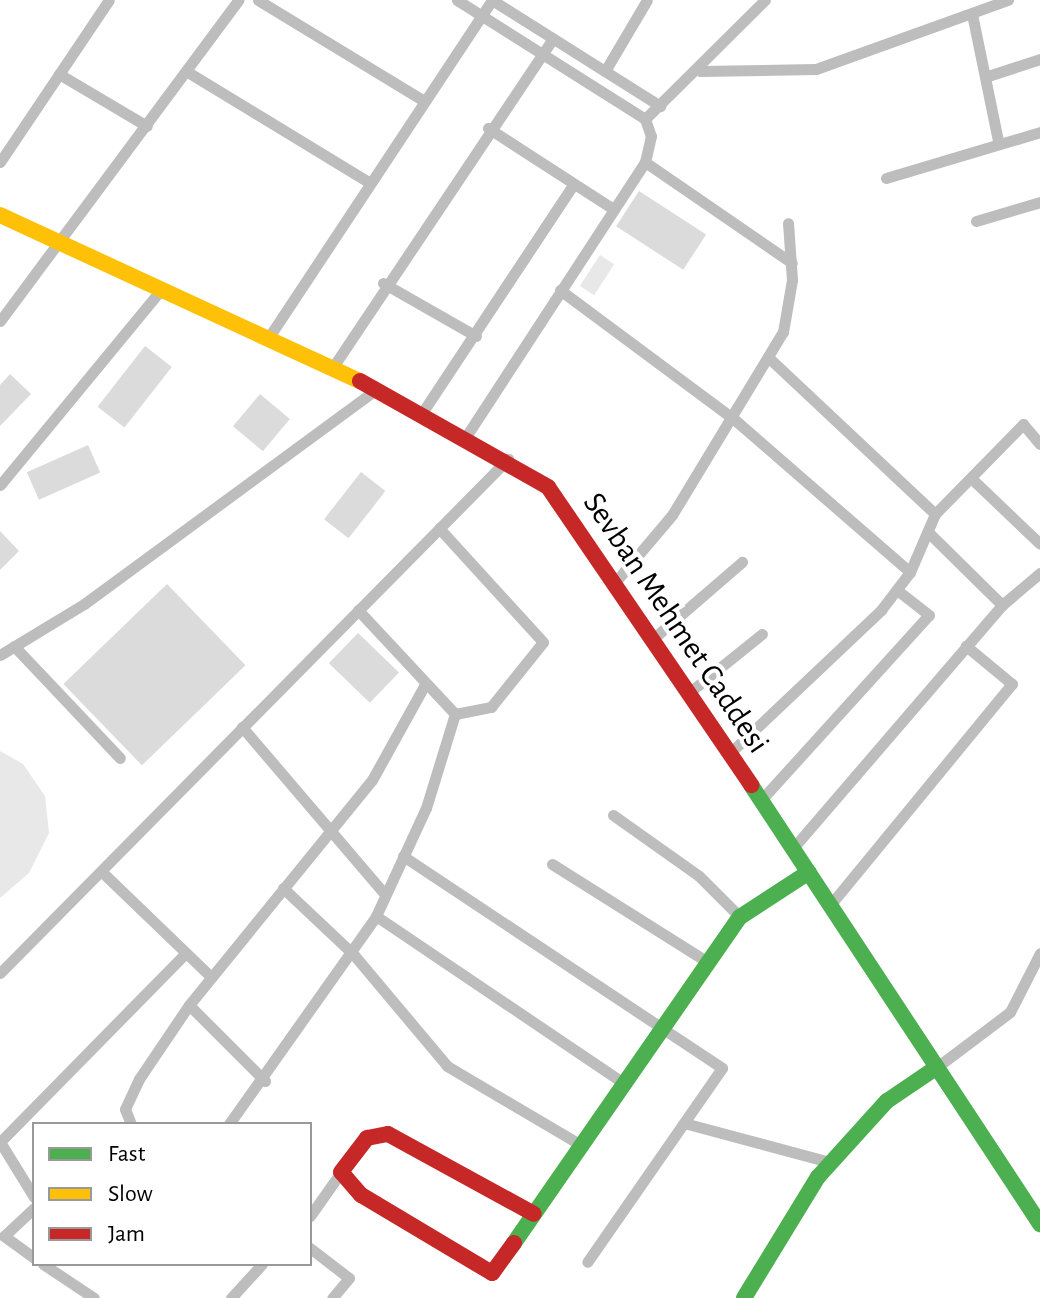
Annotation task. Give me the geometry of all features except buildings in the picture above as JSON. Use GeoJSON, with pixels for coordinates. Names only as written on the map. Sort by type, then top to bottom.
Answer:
{"type":"FeatureCollection","features":[{"type":"Feature","properties":{"kind":"main road","name":"Sevban Mehmet Caddesi"},"geometry":{"type":"LineString","coordinates":[[0,215],[377,389],[508,458],[577,520],[1040,1224]]}},
{"type":"Feature","properties":{"kind":"main road"},"geometry":{"type":"LineString","coordinates":[[534,1214],[388,1134],[367,1138],[341,1172],[361,1195],[492,1273],[534,1214],[581,1145],[659,1026],[740,917],[809,872]]}},
{"type":"Feature","properties":{"kind":"main road"},"geometry":{"type":"LineString","coordinates":[[744,1298],[830,1162],[904,1086],[937,1067]]}},
{"type":"Feature","properties":{"kind":"street"},"geometry":{"type":"LineString","coordinates":[[0,162],[109,0]]}},
{"type":"Feature","properties":{"kind":"street"},"geometry":{"type":"LineString","coordinates":[[0,321],[62,244],[238,0]]}},
{"type":"Feature","properties":{"kind":"street"},"geometry":{"type":"LineString","coordinates":[[258,0],[424,101]]}},
{"type":"Feature","properties":{"kind":"street"},"geometry":{"type":"LineString","coordinates":[[457,0],[645,119],[651,136],[645,162],[466,437]]}},
{"type":"Feature","properties":{"kind":"street"},"geometry":{"type":"LineString","coordinates":[[267,340],[492,0],[660,106]]}},
{"type":"Feature","properties":{"kind":"street"},"geometry":{"type":"LineString","coordinates":[[605,71],[647,0]]}},
{"type":"Feature","properties":{"kind":"street"},"geometry":{"type":"LineString","coordinates":[[645,119],[700,71],[765,0]]}},
{"type":"Feature","properties":{"kind":"street"},"geometry":{"type":"LineString","coordinates":[[700,71],[816,69],[1008,0]]}},
{"type":"Feature","properties":{"kind":"street"},"geometry":{"type":"LineString","coordinates":[[972,14],[998,141]]}},
{"type":"Feature","properties":{"kind":"street"},"geometry":{"type":"LineString","coordinates":[[331,370],[383,283],[540,52],[553,38]]}},
{"type":"Feature","properties":{"kind":"street"},"geometry":{"type":"LineString","coordinates":[[985,77],[1040,59]]}},
{"type":"Feature","properties":{"kind":"street"},"geometry":{"type":"LineString","coordinates":[[186,71],[370,183]]}},
{"type":"Feature","properties":{"kind":"street"},"geometry":{"type":"LineString","coordinates":[[59,74],[147,126]]}},
{"type":"Feature","properties":{"kind":"street"},"geometry":{"type":"LineString","coordinates":[[488,128],[572,186],[613,209]]}},
{"type":"Feature","properties":{"kind":"street"},"geometry":{"type":"LineString","coordinates":[[886,178],[998,141],[1040,132]]}},
{"type":"Feature","properties":{"kind":"street"},"geometry":{"type":"LineString","coordinates":[[645,162],[792,263]]}},
{"type":"Feature","properties":{"kind":"street"},"geometry":{"type":"LineString","coordinates":[[422,413],[476,336],[572,186]]}},
{"type":"Feature","properties":{"kind":"street"},"geometry":{"type":"LineString","coordinates":[[976,221],[1040,202]]}},
{"type":"Feature","properties":{"kind":"street"},"geometry":{"type":"LineString","coordinates":[[617,580],[672,515],[735,420],[769,358],[788,315],[792,263],[788,223]]}},
{"type":"Feature","properties":{"kind":"street"},"geometry":{"type":"LineString","coordinates":[[383,283],[476,336]]}},
{"type":"Feature","properties":{"kind":"street"},"geometry":{"type":"LineString","coordinates":[[0,485],[161,290]]}},
{"type":"Feature","properties":{"kind":"street"},"geometry":{"type":"LineString","coordinates":[[560,290],[735,420],[910,572]]}},
{"type":"Feature","properties":{"kind":"street"},"geometry":{"type":"LineString","coordinates":[[769,358],[935,514]]}},
{"type":"Feature","properties":{"kind":"street"},"geometry":{"type":"LineString","coordinates":[[0,655],[317,439],[377,389]]}},
{"type":"Feature","properties":{"kind":"street"},"geometry":{"type":"LineString","coordinates":[[731,752],[847,647],[910,572],[935,514],[1023,424],[1040,444]]}},
{"type":"Feature","properties":{"kind":"street"},"geometry":{"type":"LineString","coordinates":[[0,973],[508,458]]}},
{"type":"Feature","properties":{"kind":"street"},"geometry":{"type":"LineString","coordinates":[[971,478],[1040,544]]}},
{"type":"Feature","properties":{"kind":"street"},"geometry":{"type":"LineString","coordinates":[[439,528],[543,642],[491,707],[455,714]]}},
{"type":"Feature","properties":{"kind":"street"},"geometry":{"type":"LineString","coordinates":[[928,532],[1002,605]]}},
{"type":"Feature","properties":{"kind":"street"},"geometry":{"type":"LineString","coordinates":[[655,637],[742,562]]}},
{"type":"Feature","properties":{"kind":"street"},"geometry":{"type":"LineString","coordinates":[[794,847],[1002,605],[1040,573]]}},
{"type":"Feature","properties":{"kind":"street"},"geometry":{"type":"LineString","coordinates":[[762,799],[929,615],[897,590]]}},
{"type":"Feature","properties":{"kind":"street"},"geometry":{"type":"LineString","coordinates":[[358,610],[424,686],[455,714]]}},
{"type":"Feature","properties":{"kind":"street"},"geometry":{"type":"LineString","coordinates":[[691,691],[762,634]]}},
{"type":"Feature","properties":{"kind":"street"},"geometry":{"type":"LineString","coordinates":[[14,646],[120,758]]}},
{"type":"Feature","properties":{"kind":"street"},"geometry":{"type":"LineString","coordinates":[[831,904],[1012,684],[966,646]]}},
{"type":"Feature","properties":{"kind":"street"},"geometry":{"type":"LineString","coordinates":[[130,1122],[125,1109],[139,1079],[189,1005],[372,780],[424,686]]}},
{"type":"Feature","properties":{"kind":"street"},"geometry":{"type":"LineString","coordinates":[[231,1122],[265,1081],[354,955],[376,916],[383,892],[403,856],[455,714]]}},
{"type":"Feature","properties":{"kind":"street"},"geometry":{"type":"LineString","coordinates":[[242,727],[383,892]]}},
{"type":"Feature","properties":{"kind":"street"},"geometry":{"type":"LineString","coordinates":[[613,815],[699,876],[740,917]]}},
{"type":"Feature","properties":{"kind":"street"},"geometry":{"type":"LineString","coordinates":[[403,856],[722,1068],[587,1262]]}},
{"type":"Feature","properties":{"kind":"street"},"geometry":{"type":"LineString","coordinates":[[552,864],[706,961]]}},
{"type":"Feature","properties":{"kind":"street"},"geometry":{"type":"LineString","coordinates":[[101,871],[211,977]]}},
{"type":"Feature","properties":{"kind":"street"},"geometry":{"type":"LineString","coordinates":[[283,888],[354,955],[447,1066],[581,1145]]}},
{"type":"Feature","properties":{"kind":"street"},"geometry":{"type":"LineString","coordinates":[[376,916],[622,1082]]}},
{"type":"Feature","properties":{"kind":"street"},"geometry":{"type":"LineString","coordinates":[[32,1194],[0,1142],[186,953]]}},
{"type":"Feature","properties":{"kind":"street"},"geometry":{"type":"LineString","coordinates":[[937,1067],[1010,1012],[1040,953]]}},
{"type":"Feature","properties":{"kind":"street"},"geometry":{"type":"LineString","coordinates":[[189,1005],[265,1081]]}},
{"type":"Feature","properties":{"kind":"street"},"geometry":{"type":"LineString","coordinates":[[684,1123],[830,1162]]}},
{"type":"Feature","properties":{"kind":"street"},"geometry":{"type":"LineString","coordinates":[[312,1213],[341,1172]]}},
{"type":"Feature","properties":{"kind":"street"},"geometry":{"type":"LineString","coordinates":[[32,1210],[2,1234],[32,1256]]}},
{"type":"Feature","properties":{"kind":"street"},"geometry":{"type":"LineString","coordinates":[[312,1250],[349,1278],[332,1298]]}},
{"type":"Feature","properties":{"kind":"street"},"geometry":{"type":"LineString","coordinates":[[46,1266],[94,1298]]}},
{"type":"Feature","properties":{"kind":"street"},"geometry":{"type":"LineString","coordinates":[[234,1297],[260,1266]]}},
{"type":"Feature","properties":{"kind":"shaded area"},"geometry":{"type":"Polygon","coordinates":[[[600,255],[614,264],[594,295],[580,286],[600,255]]]}},
{"type":"Feature","properties":{"kind":"shaded area"},"geometry":{"type":"Polygon","coordinates":[[[0,751],[23,764],[45,796],[49,833],[29,873],[0,898],[0,751]]]}},
{"type":"Feature","properties":{"kind":"traffic: fast"},"geometry":{"type":"LineString","coordinates":[[751,785],[1040,1224]]}},
{"type":"Feature","properties":{"kind":"traffic: fast"},"geometry":{"type":"LineString","coordinates":[[514,1243],[740,917],[809,872]]}},
{"type":"Feature","properties":{"kind":"traffic: fast"},"geometry":{"type":"LineString","coordinates":[[744,1298],[818,1177],[887,1101],[937,1067]]}},
{"type":"Feature","properties":{"kind":"traffic: slow"},"geometry":{"type":"LineString","coordinates":[[0,215],[360,381]]}},
{"type":"Feature","properties":{"kind":"traffic: jam"},"geometry":{"type":"LineString","coordinates":[[360,381],[548,487],[751,785]]}},
{"type":"Feature","properties":{"kind":"traffic: jam"},"geometry":{"type":"LineString","coordinates":[[514,1243],[492,1273],[361,1195],[341,1172],[367,1138],[388,1134],[534,1214]]}}]}
